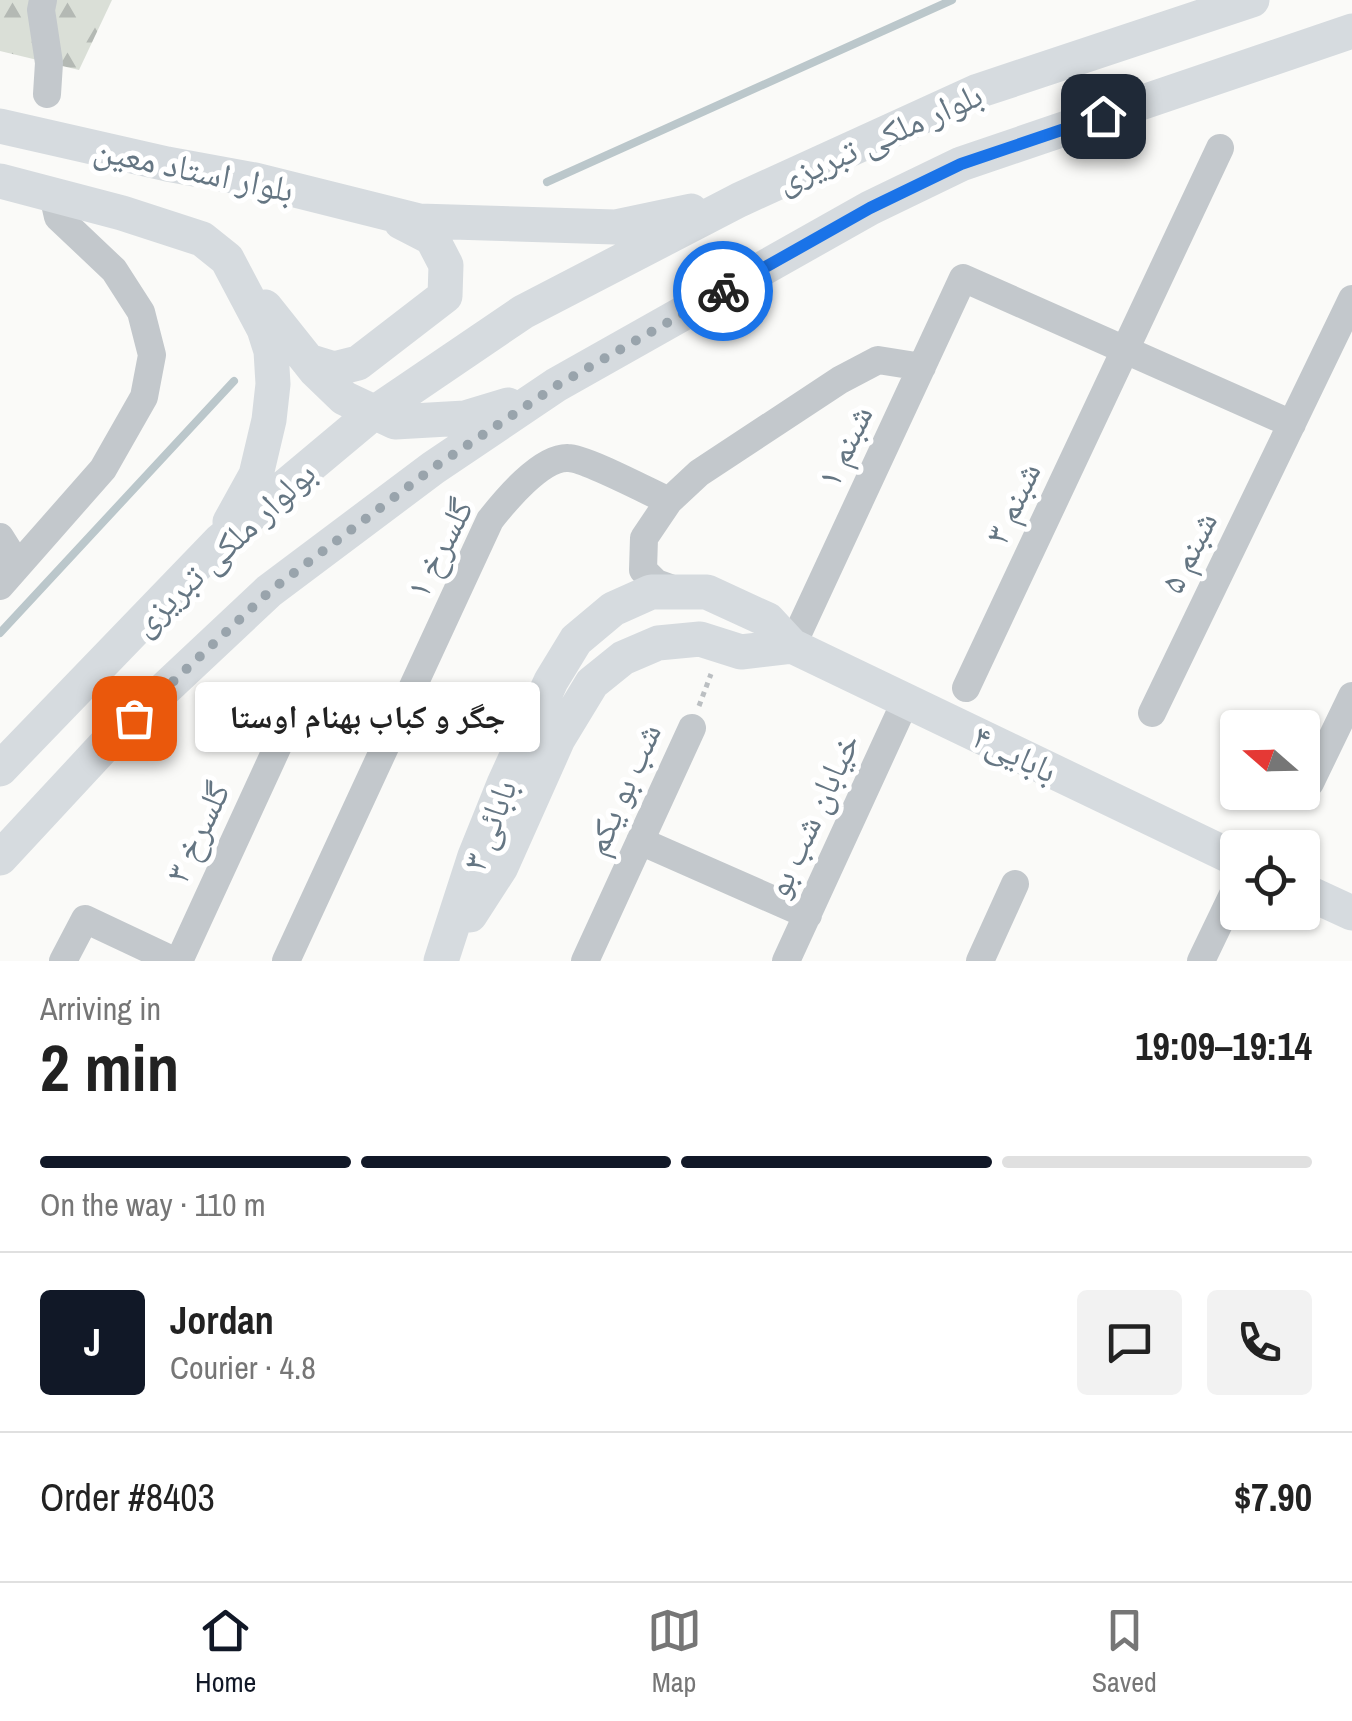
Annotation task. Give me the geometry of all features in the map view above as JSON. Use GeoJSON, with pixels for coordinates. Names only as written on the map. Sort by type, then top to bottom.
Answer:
{"type":"FeatureCollection","features":[{"type":"Feature","properties":{"kind":"main road","name":"بلوار ملکى تبریزى"},"geometry":{"type":"LineString","coordinates":[[366,418],[523,312],[739,200],[978,91],[1252,0]]}},
{"type":"Feature","properties":{"kind":"main road","name":"بلوار ملکى تبریزى"},"geometry":{"type":"LineString","coordinates":[[549,390],[870,208],[961,164],[1352,31]]}},
{"type":"Feature","properties":{"kind":"main road","name":"بلوار استاد معین"},"geometry":{"type":"LineString","coordinates":[[0,126],[383,211]]}},
{"type":"Feature","properties":{"kind":"main road","name":"بلوار استاد معین"},"geometry":{"type":"LineString","coordinates":[[0,181],[122,213],[202,240],[227,258]]}},
{"type":"Feature","properties":{"kind":"main road"},"geometry":{"type":"LineString","coordinates":[[383,211],[419,221],[615,227],[739,200]]}},
{"type":"Feature","properties":{"kind":"main road"},"geometry":{"type":"LineString","coordinates":[[308,361],[334,369],[358,363],[446,296],[446,265],[432,238],[383,211]]}},
{"type":"Feature","properties":{"kind":"main road"},"geometry":{"type":"LineString","coordinates":[[227,258],[308,361],[344,398],[395,422],[465,418],[549,390]]}},
{"type":"Feature","properties":{"kind":"main road"},"geometry":{"type":"LineString","coordinates":[[220,541],[256,475],[273,384],[271,351],[264,329],[227,258]]}},
{"type":"Feature","properties":{"kind":"main road","name":"بولوار ملکی تبریزی"},"geometry":{"type":"LineString","coordinates":[[0,858],[106,744],[270,591],[433,468],[549,390]]}},
{"type":"Feature","properties":{"kind":"main road","name":"بولوار ملکی تبریزی"},"geometry":{"type":"LineString","coordinates":[[0,770],[220,541],[366,418]]}},
{"type":"Feature","properties":{"kind":"main road","name":"بابائی ۳"},"geometry":{"type":"LineString","coordinates":[[444,955],[475,856],[504,784],[551,681],[576,640],[613,609],[652,592],[708,592],[768,620],[792,646]]}},
{"type":"Feature","properties":{"kind":"main road","name":"بابائی ۳"},"geometry":{"type":"LineString","coordinates":[[444,955],[502,866],[558,739],[592,683],[623,658],[658,643],[700,639],[740,652],[792,646]]}},
{"type":"Feature","properties":{"kind":"main road","name":"بابایی۴"},"geometry":{"type":"LineString","coordinates":[[792,646],[1220,851]]}},
{"type":"Feature","properties":{"kind":"main road"},"geometry":{"type":"LineString","coordinates":[[1320,899],[1352,914]]}},
{"type":"Feature","properties":{"kind":"street"},"geometry":{"type":"LineString","coordinates":[[43,0],[49,63],[47,94]]}},
{"type":"Feature","properties":{"kind":"street","name":"شبنم ۳"},"geometry":{"type":"LineString","coordinates":[[966,688],[1220,148]]}},
{"type":"Feature","properties":{"kind":"street"},"geometry":{"type":"LineString","coordinates":[[0,584],[103,469],[144,398],[152,355],[141,312],[114,270],[58,218],[53,194]]}},
{"type":"Feature","properties":{"kind":"street","name":"شبنم ۱"},"geometry":{"type":"LineString","coordinates":[[792,646],[963,278],[1125,350]]}},
{"type":"Feature","properties":{"kind":"street","name":"شبنم ۵"},"geometry":{"type":"LineString","coordinates":[[1152,712],[1352,299]]}},
{"type":"Feature","properties":{"kind":"street"},"geometry":{"type":"LineString","coordinates":[[1125,350],[1292,424]]}},
{"type":"Feature","properties":{"kind":"street"},"geometry":{"type":"LineString","coordinates":[[679,592],[656,583],[642,570],[644,538],[669,501],[700,473],[840,380],[878,360],[922,367]]}},
{"type":"Feature","properties":{"kind":"street","name":"گلسرخ ۱"},"geometry":{"type":"LineString","coordinates":[[286,961],[490,520],[513,492],[543,466],[566,457],[669,501]]}},
{"type":"Feature","properties":{"kind":"street"},"geometry":{"type":"LineString","coordinates":[[0,538],[12,556],[0,584]]}},
{"type":"Feature","properties":{"kind":"street"},"geometry":{"type":"LineString","coordinates":[[1320,762],[1352,696]]}},
{"type":"Feature","properties":{"kind":"street","name":"خیابان شب بو"},"geometry":{"type":"LineString","coordinates":[[786,961],[906,700]]}},
{"type":"Feature","properties":{"kind":"street","name":"شب بو یکم"},"geometry":{"type":"LineString","coordinates":[[585,961],[692,728]]}},
{"type":"Feature","properties":{"kind":"street","name":"گلسرخ ۳"},"geometry":{"type":"LineString","coordinates":[[176,961],[283,735]]}},
{"type":"Feature","properties":{"kind":"street"},"geometry":{"type":"LineString","coordinates":[[640,841],[808,915]]}},
{"type":"Feature","properties":{"kind":"street"},"geometry":{"type":"LineString","coordinates":[[980,961],[1015,884]]}},
{"type":"Feature","properties":{"kind":"street"},"geometry":{"type":"LineString","coordinates":[[63,961],[85,919],[176,961]]}},
{"type":"Feature","properties":{"kind":"street"},"geometry":{"type":"LineString","coordinates":[[1201,961],[1220,921]]}},
{"type":"Feature","properties":{"kind":"path","name":"شب بو یکم"},"geometry":{"type":"LineString","coordinates":[[692,728],[721,646]]}},
{"type":"Feature","properties":{"kind":"green space"},"geometry":{"type":"Polygon","coordinates":[[[0,0],[112,0],[79,70],[0,51],[0,0]]]}},
{"type":"Feature","properties":{"kind":"waterway"},"geometry":{"type":"LineString","coordinates":[[547,182],[952,0]]}},
{"type":"Feature","properties":{"kind":"waterway"},"geometry":{"type":"LineString","coordinates":[[0,633],[234,381]]}},
{"type":"Feature","properties":{"kind":"way so far"},"geometry":{"type":"LineString","coordinates":[[134,718],[270,591],[433,468],[556,386],[723,291]]}},
{"type":"Feature","properties":{"kind":"place","name":"جگر و کباب بهنام اوستا"},"geometry":{"type":"Point","coordinates":[134,718]}},
{"type":"Feature","properties":{"kind":"route"},"geometry":{"type":"LineString","coordinates":[[723,291],[870,208],[961,164],[1103,116]]}}]}
